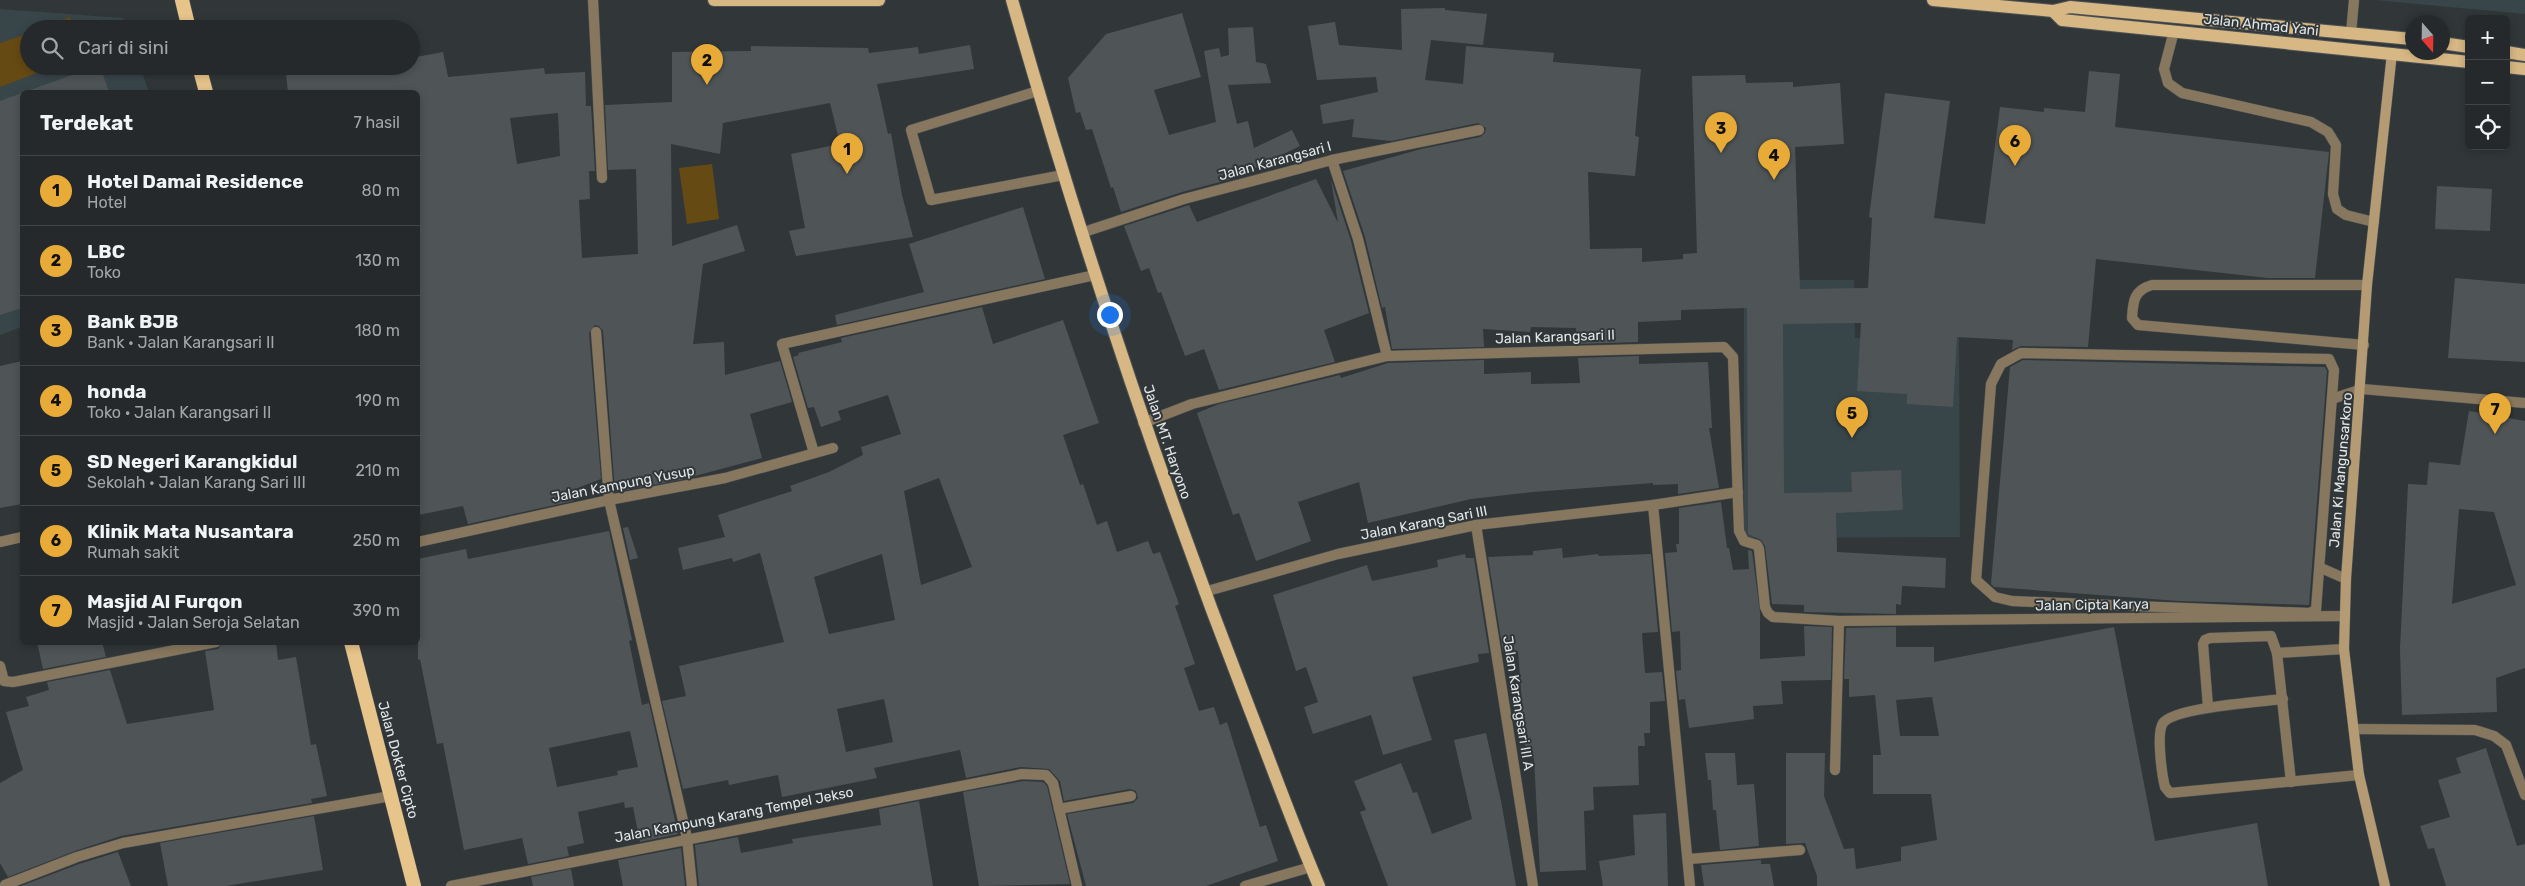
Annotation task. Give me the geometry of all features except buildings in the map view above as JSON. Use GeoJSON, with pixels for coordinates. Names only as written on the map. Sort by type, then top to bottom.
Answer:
{"type":"FeatureCollection","features":[{"type":"Feature","properties":{"kind":"highway"},"geometry":{"type":"LineString","coordinates":[[182,0],[187,20]]}},
{"type":"Feature","properties":{"kind":"highway"},"geometry":{"type":"LineString","coordinates":[[201,75],[205,90]]}},
{"type":"Feature","properties":{"kind":"highway","name":"Jalan Dokter Cipto"},"geometry":{"type":"LineString","coordinates":[[352,645],[414,886]]}},
{"type":"Feature","properties":{"kind":"main road"},"geometry":{"type":"LineString","coordinates":[[714,0],[879,0]]}},
{"type":"Feature","properties":{"kind":"main road","name":"Jalan MT. Haryono"},"geometry":{"type":"LineString","coordinates":[[1012,0],[1081,233],[1143,423],[1204,592],[1319,886]]}},
{"type":"Feature","properties":{"kind":"main road","name":"Jalan Ahmad Yani"},"geometry":{"type":"LineString","coordinates":[[1933,0],[2053,12],[2070,7],[2405,38]]}},
{"type":"Feature","properties":{"kind":"main road","name":"Jalan Ahmad Yani"},"geometry":{"type":"LineString","coordinates":[[2053,12],[2062,20],[2465,62]]}},
{"type":"Feature","properties":{"kind":"main road"},"geometry":{"type":"LineString","coordinates":[[2350,49],[2351,33]]}},
{"type":"Feature","properties":{"kind":"main road"},"geometry":{"type":"LineString","coordinates":[[2392,53],[2393,36]]}},
{"type":"Feature","properties":{"kind":"main road"},"geometry":{"type":"LineString","coordinates":[[2450,45],[2465,47]]}},
{"type":"Feature","properties":{"kind":"main road","name":"Jalan Ki Mangunsarkoro"},"geometry":{"type":"LineString","coordinates":[[2385,886],[2360,775],[2344,649],[2346,579],[2362,390],[2367,285],[2392,53]]}},
{"type":"Feature","properties":{"kind":"main road"},"geometry":{"type":"LineString","coordinates":[[2510,53],[2525,55]]}},
{"type":"Feature","properties":{"kind":"main road"},"geometry":{"type":"LineString","coordinates":[[2510,67],[2525,69]]}},
{"type":"Feature","properties":{"kind":"street"},"geometry":{"type":"LineString","coordinates":[[593,0],[602,178]]}},
{"type":"Feature","properties":{"kind":"street"},"geometry":{"type":"LineString","coordinates":[[2351,33],[2354,0]]}},
{"type":"Feature","properties":{"kind":"street"},"geometry":{"type":"LineString","coordinates":[[2174,31],[2164,69],[2168,83],[2182,93],[2311,122],[2328,132],[2336,145],[2334,194],[2337,209],[2346,215],[2374,222]]}},
{"type":"Feature","properties":{"kind":"street"},"geometry":{"type":"LineString","coordinates":[[1038,91],[911,130],[931,200],[1063,174]]}},
{"type":"Feature","properties":{"kind":"street","name":"Jalan Karangsari I"},"geometry":{"type":"LineString","coordinates":[[1081,233],[1184,199],[1332,160],[1479,130]]}},
{"type":"Feature","properties":{"kind":"street"},"geometry":{"type":"LineString","coordinates":[[1332,160],[1358,239],[1387,356]]}},
{"type":"Feature","properties":{"kind":"street"},"geometry":{"type":"LineString","coordinates":[[814,453],[782,344],[1095,275]]}},
{"type":"Feature","properties":{"kind":"street"},"geometry":{"type":"LineString","coordinates":[[2364,345],[2138,325],[2132,318],[2133,303],[2137,292],[2144,287],[2152,285],[2367,285]]}},
{"type":"Feature","properties":{"kind":"street"},"geometry":{"type":"LineString","coordinates":[[596,332],[609,500],[687,838],[692,886]]}},
{"type":"Feature","properties":{"kind":"street","name":"Jalan Karangsari II"},"geometry":{"type":"LineString","coordinates":[[1143,423],[1192,404],[1387,356],[1724,347],[1733,357],[1738,492]]}},
{"type":"Feature","properties":{"kind":"street"},"geometry":{"type":"LineString","coordinates":[[2021,353],[2329,359],[2334,370],[2332,399],[2321,568],[2316,610],[2309,613],[2012,600],[1995,597],[1976,580],[1990,384],[2001,364],[2021,353]]}},
{"type":"Feature","properties":{"kind":"street"},"geometry":{"type":"LineString","coordinates":[[2332,399],[2362,390],[2525,403]]}},
{"type":"Feature","properties":{"kind":"street","name":"Jalan Kampung Yusup"},"geometry":{"type":"LineString","coordinates":[[420,542],[609,500],[725,478],[833,448]]}},
{"type":"Feature","properties":{"kind":"street","name":"Jalan Karang Sari III"},"geometry":{"type":"LineString","coordinates":[[1204,592],[1338,554],[1476,525],[1653,505],[1738,492]]}},
{"type":"Feature","properties":{"kind":"street","name":"Jalan Cipta Karya"},"geometry":{"type":"LineString","coordinates":[[1738,492],[1741,538],[1744,541],[1757,545],[1759,549],[1765,608],[1768,613],[1779,618],[1839,621],[2345,616]]}},
{"type":"Feature","properties":{"kind":"street"},"geometry":{"type":"LineString","coordinates":[[1653,505],[1690,886]]}},
{"type":"Feature","properties":{"kind":"street","name":"Jalan Karangsari III A"},"geometry":{"type":"LineString","coordinates":[[1476,525],[1533,886]]}},
{"type":"Feature","properties":{"kind":"street"},"geometry":{"type":"LineString","coordinates":[[0,542],[20,537]]}},
{"type":"Feature","properties":{"kind":"street"},"geometry":{"type":"LineString","coordinates":[[2321,568],[2346,579]]}},
{"type":"Feature","properties":{"kind":"street"},"geometry":{"type":"LineString","coordinates":[[1834,770],[1839,621]]}},
{"type":"Feature","properties":{"kind":"street"},"geometry":{"type":"LineString","coordinates":[[2208,707],[2203,644],[2205,640],[2210,638],[2271,636],[2278,653],[2291,782]]}},
{"type":"Feature","properties":{"kind":"street"},"geometry":{"type":"LineString","coordinates":[[0,666],[2,683],[13,682],[201,645]]}},
{"type":"Feature","properties":{"kind":"street"},"geometry":{"type":"LineString","coordinates":[[2278,653],[2344,649]]}},
{"type":"Feature","properties":{"kind":"street"},"geometry":{"type":"LineString","coordinates":[[2282,699],[2208,707],[2175,716],[2164,722],[2160,731],[2165,788],[2170,793],[2360,775]]}},
{"type":"Feature","properties":{"kind":"street"},"geometry":{"type":"LineString","coordinates":[[2354,729],[2475,730],[2494,736],[2506,744],[2525,796]]}},
{"type":"Feature","properties":{"kind":"street","name":"Jalan Kampung Karang Tempel Jekso"},"geometry":{"type":"LineString","coordinates":[[451,886],[687,838],[1022,774],[1046,775],[1053,784],[1059,809]]}},
{"type":"Feature","properties":{"kind":"street"},"geometry":{"type":"LineString","coordinates":[[0,875],[6,886],[77,857],[123,843],[391,796]]}},
{"type":"Feature","properties":{"kind":"street"},"geometry":{"type":"LineString","coordinates":[[1077,886],[1059,809],[1131,796]]}},
{"type":"Feature","properties":{"kind":"street"},"geometry":{"type":"LineString","coordinates":[[1688,859],[1800,850]]}},
{"type":"Feature","properties":{"kind":"street"},"geometry":{"type":"LineString","coordinates":[[1245,886],[1311,867]]}},
{"type":"Feature","properties":{"kind":"shaded area"},"geometry":{"type":"Polygon","coordinates":[[[2374,0],[2525,0],[2525,14],[2374,0]]]}},
{"type":"Feature","properties":{"kind":"shaded area"},"geometry":{"type":"Polygon","coordinates":[[[0,9],[123,18],[124,20],[20,20],[20,75],[143,75],[148,90],[20,90],[20,328],[0,335],[0,9]]]}},
{"type":"Feature","properties":{"kind":"shaded area"},"geometry":{"type":"Polygon","coordinates":[[[20,36],[20,75],[31,75],[0,87],[0,43],[20,36]]]}},
{"type":"Feature","properties":{"kind":"shaded area"},"geometry":{"type":"Polygon","coordinates":[[[712,164],[719,219],[687,224],[679,168],[712,164]]]}},
{"type":"Feature","properties":{"kind":"shaded area"},"geometry":{"type":"Polygon","coordinates":[[[1775,280],[1854,280],[1855,338],[1959,337],[1960,537],[1744,538],[1744,305],[1775,280]]]}},
{"type":"Feature","properties":{"kind":"place","name":"LBC"},"geometry":{"type":"Point","coordinates":[707,85]}},
{"type":"Feature","properties":{"kind":"place","name":"Bank BJB"},"geometry":{"type":"Point","coordinates":[1721,153]}},
{"type":"Feature","properties":{"kind":"place","name":"Klinik Mata Nusantara"},"geometry":{"type":"Point","coordinates":[2015,166]}},
{"type":"Feature","properties":{"kind":"place","name":"Hotel Damai Residence"},"geometry":{"type":"Point","coordinates":[847,174]}},
{"type":"Feature","properties":{"kind":"place","name":"honda"},"geometry":{"type":"Point","coordinates":[1774,180]}},
{"type":"Feature","properties":{"kind":"place","name":"Masjid Al Furqon"},"geometry":{"type":"Point","coordinates":[2495,434]}},
{"type":"Feature","properties":{"kind":"place","name":"SD Negeri Karangkidul"},"geometry":{"type":"Point","coordinates":[1852,438]}}]}
